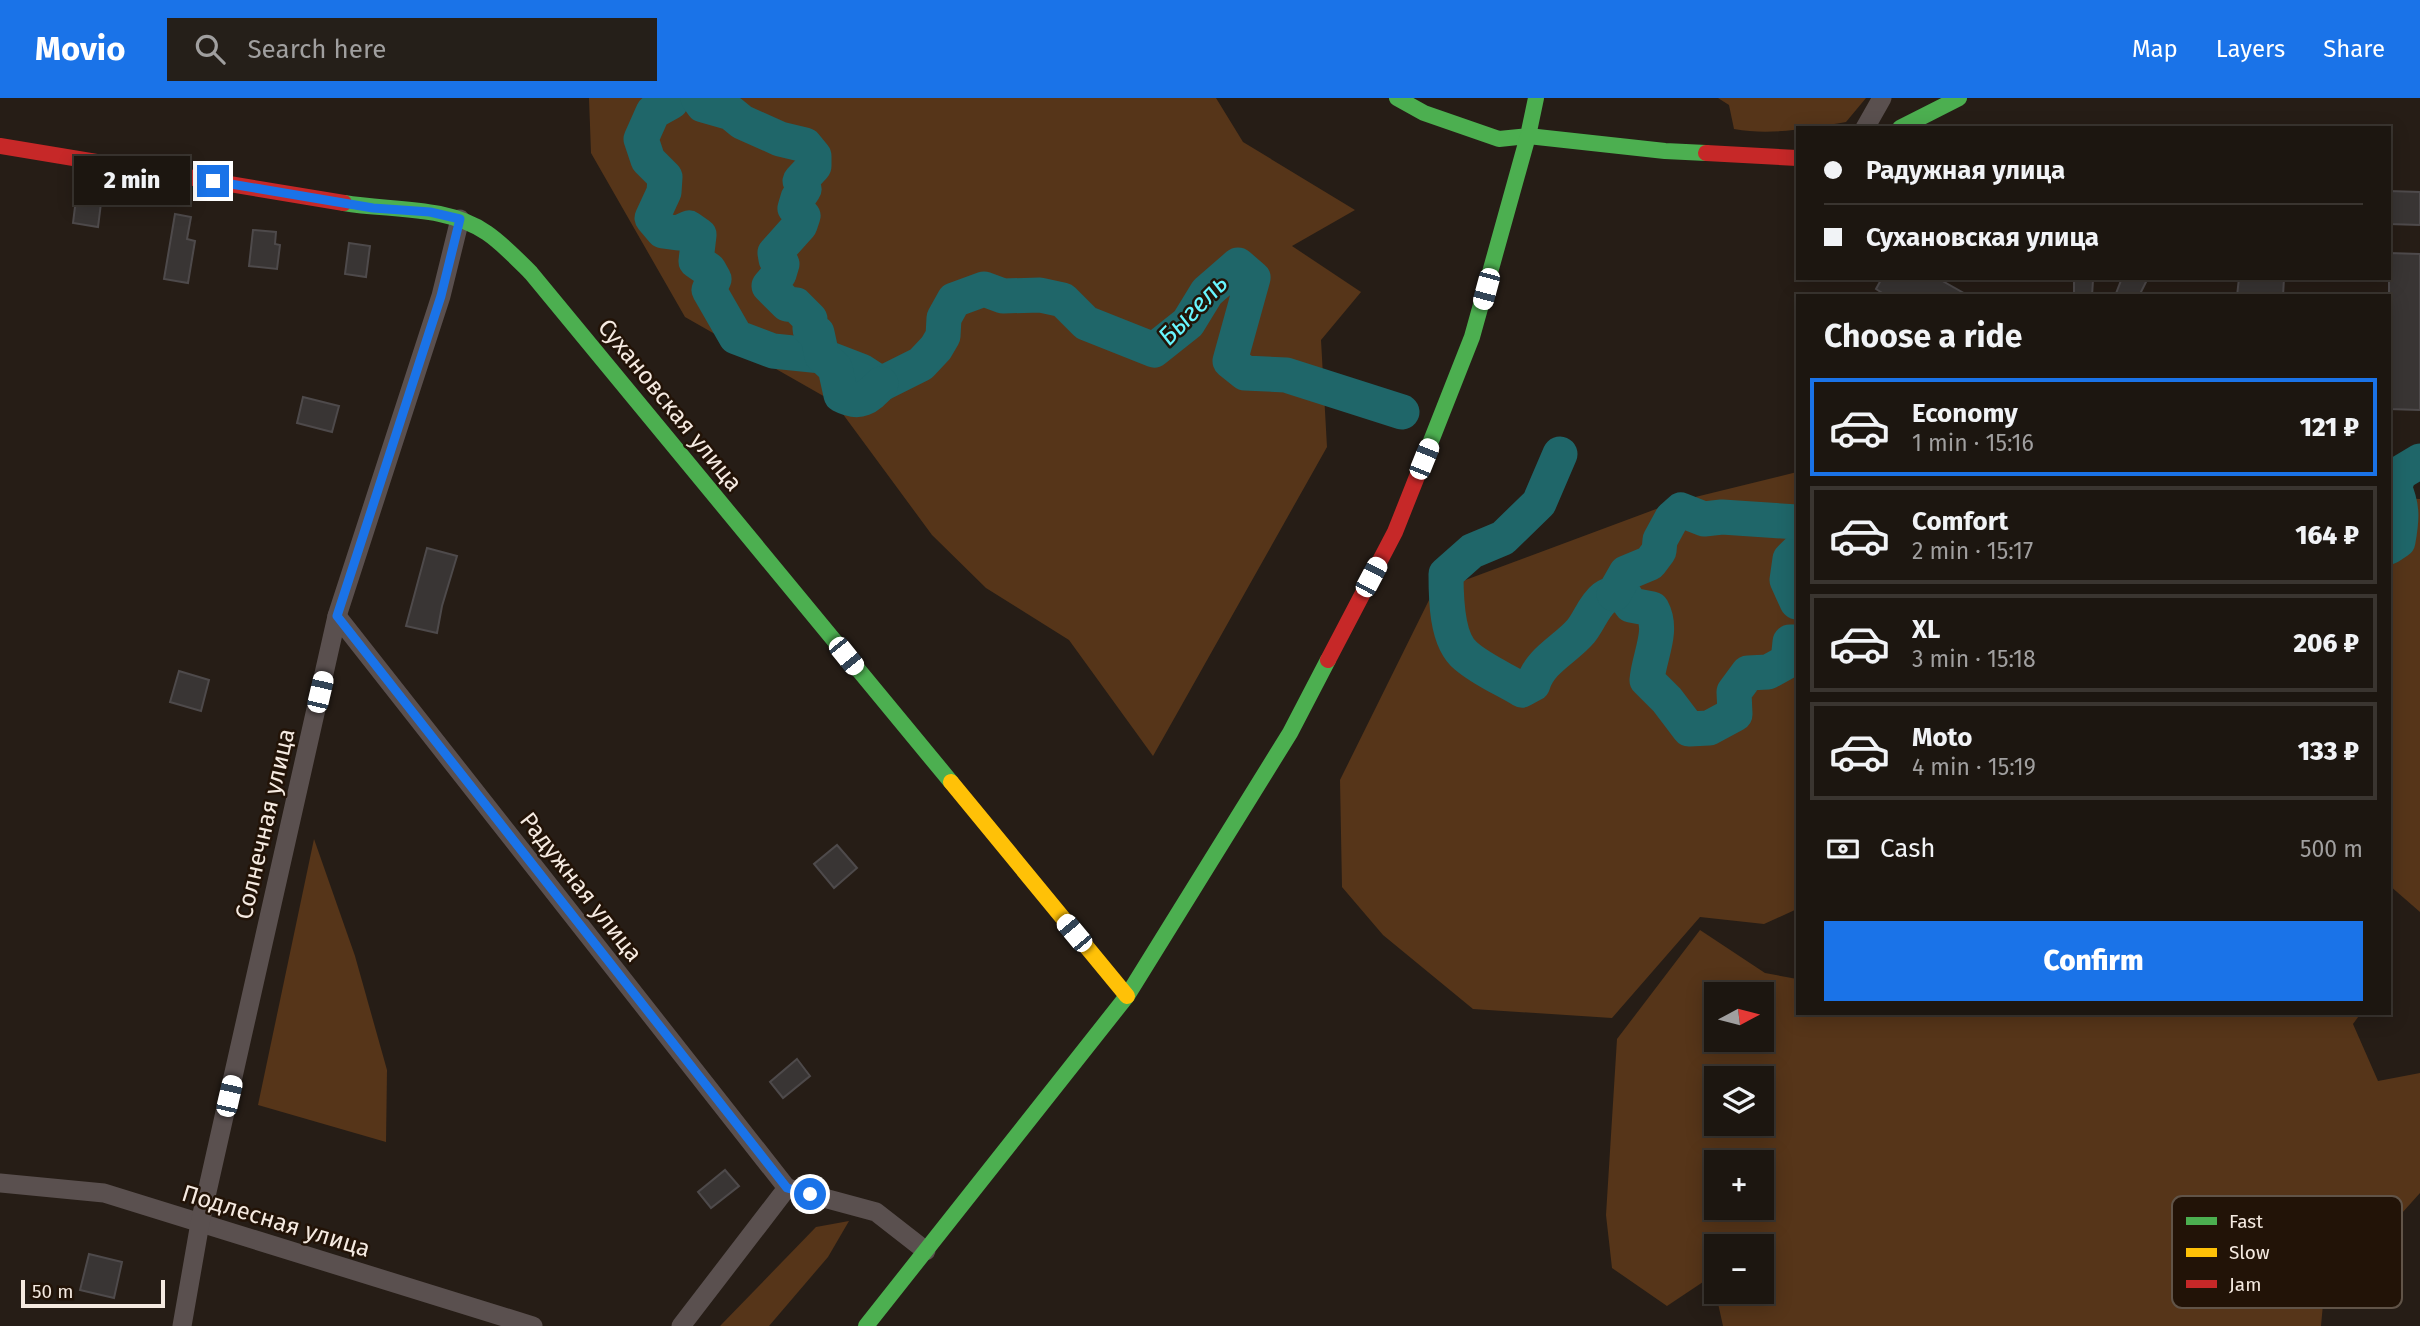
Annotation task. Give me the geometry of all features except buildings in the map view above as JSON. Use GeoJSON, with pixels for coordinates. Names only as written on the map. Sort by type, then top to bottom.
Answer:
{"type":"FeatureCollection","features":[{"type":"Feature","properties":{"kind":"main road"},"geometry":{"type":"LineString","coordinates":[[1396,98],[1424,113],[1499,139],[1528,136],[1665,151],[1796,158]]}},
{"type":"Feature","properties":{"kind":"main road"},"geometry":{"type":"LineString","coordinates":[[866,1326],[1126,996],[1290,733],[1395,532],[1472,337],[1528,136],[1536,98]]}},
{"type":"Feature","properties":{"kind":"main road"},"geometry":{"type":"LineString","coordinates":[[1904,126],[1959,98]]}},
{"type":"Feature","properties":{"kind":"main road","name":"Сухановская улица"},"geometry":{"type":"LineString","coordinates":[[0,146],[373,208],[430,212],[460,219],[487,232],[531,273],[1126,996]]}},
{"type":"Feature","properties":{"kind":"street"},"geometry":{"type":"LineString","coordinates":[[1866,126],[1882,98]]}},
{"type":"Feature","properties":{"kind":"street","name":"Солнечная улица"},"geometry":{"type":"LineString","coordinates":[[182,1326],[200,1223],[337,616],[441,296],[460,219]]}},
{"type":"Feature","properties":{"kind":"street","name":"Радужная улица"},"geometry":{"type":"LineString","coordinates":[[337,616],[787,1188]]}},
{"type":"Feature","properties":{"kind":"street","name":"Подлесная улица"},"geometry":{"type":"LineString","coordinates":[[0,1183],[104,1193],[533,1326]]}},
{"type":"Feature","properties":{"kind":"street"},"geometry":{"type":"LineString","coordinates":[[681,1326],[787,1188],[876,1212],[926,1251]]}},
{"type":"Feature","properties":{"kind":"shaded area"},"geometry":{"type":"Polygon","coordinates":[[[589,98],[1216,98],[1243,142],[1355,210],[1292,246],[1361,292],[1321,340],[1327,447],[1153,756],[1069,640],[986,588],[932,535],[834,402],[685,317],[591,153],[589,98]]]}},
{"type":"Feature","properties":{"kind":"shaded area"},"geometry":{"type":"Polygon","coordinates":[[[1718,98],[1866,98],[1846,122],[1762,132],[1734,129],[1729,105],[1718,98]]]}},
{"type":"Feature","properties":{"kind":"shaded area"},"geometry":{"type":"Polygon","coordinates":[[[1796,472],[1796,909],[1764,924],[1700,917],[1612,1018],[1473,1009],[1383,935],[1342,887],[1340,780],[1433,592],[1675,502],[1796,472]]]}},
{"type":"Feature","properties":{"kind":"shaded area"},"geometry":{"type":"Polygon","coordinates":[[[2391,498],[2420,499],[2420,912],[2391,887],[2391,498]]]}},
{"type":"Feature","properties":{"kind":"shaded area"},"geometry":{"type":"Polygon","coordinates":[[[314,839],[355,956],[387,1070],[386,1142],[258,1105],[314,839]]]}},
{"type":"Feature","properties":{"kind":"shaded area"},"geometry":{"type":"Polygon","coordinates":[[[1700,930],[1765,973],[1796,979],[1796,1015],[2360,1015],[2353,1024],[2378,1081],[2420,1073],[2420,1193],[2402,1213],[2402,1196],[2172,1196],[2172,1308],[2323,1308],[2321,1326],[1723,1326],[1718,1304],[1774,1304],[1774,1234],[1704,1234],[1704,1281],[1667,1306],[1612,1268],[1606,1215],[1617,1039],[1700,930]]]}},
{"type":"Feature","properties":{"kind":"shaded area"},"geometry":{"type":"Polygon","coordinates":[[[849,1221],[828,1257],[769,1326],[720,1326],[816,1227],[849,1221]]]}},
{"type":"Feature","properties":{"kind":"waterway","name":"Быгель"},"geometry":{"type":"LineString","coordinates":[[672,98],[671,102],[653,112],[641,139],[648,160],[665,177],[664,192],[652,218],[663,231],[678,233],[689,228],[699,235],[696,261],[709,270],[714,279],[709,290],[736,337],[773,351],[822,356],[861,371],[881,384],[921,364],[943,336],[944,318],[954,300],[984,289],[1003,296],[1040,295],[1063,300],[1086,323],[1154,350],[1188,323],[1207,292],[1238,265],[1253,278],[1230,361],[1245,373],[1286,375],[1402,412]]}},
{"type":"Feature","properties":{"kind":"waterway","name":"Быгель"},"geometry":{"type":"LineString","coordinates":[[698,98],[703,105],[731,113],[742,122],[780,139],[805,145],[814,156],[814,166],[800,181],[804,189],[795,208],[803,216],[800,225],[775,253],[776,259],[782,264],[779,274],[769,286],[787,304],[796,305],[810,319],[810,329],[817,333],[822,356],[835,368],[841,395],[858,400],[872,393],[881,384]]}},
{"type":"Feature","properties":{"kind":"waterway","name":"Быгель"},"geometry":{"type":"LineString","coordinates":[[1560,454],[1539,503],[1503,538],[1472,551],[1446,574],[1447,606],[1454,640],[1472,661],[1522,690],[1533,684],[1547,661],[1581,631],[1606,596],[1625,596],[1631,605],[1652,609],[1655,617],[1656,635],[1647,680],[1667,700],[1689,729],[1709,728],[1735,714],[1734,692],[1748,673],[1768,672],[1788,661],[1790,642],[1796,642]]}},
{"type":"Feature","properties":{"kind":"waterway","name":"Быгель"},"geometry":{"type":"LineString","coordinates":[[2391,546],[2398,541],[2401,513],[2394,487],[2400,473],[2420,461]]}},
{"type":"Feature","properties":{"kind":"waterway","name":"Быгель"},"geometry":{"type":"LineString","coordinates":[[1614,594],[1626,573],[1650,563],[1659,551],[1660,540],[1672,518],[1681,510],[1704,519],[1722,517],[1796,522]]}},
{"type":"Feature","properties":{"kind":"waterway","name":"Быгель"},"geometry":{"type":"LineString","coordinates":[[1796,553],[1790,559],[1787,580],[1796,600]]}},
{"type":"Feature","properties":{"kind":"traffic: fast"},"geometry":{"type":"LineString","coordinates":[[1397,98],[1424,113],[1499,139],[1528,136],[1536,98]]}},
{"type":"Feature","properties":{"kind":"traffic: fast"},"geometry":{"type":"LineString","coordinates":[[1904,126],[1959,98]]}},
{"type":"Feature","properties":{"kind":"traffic: fast"},"geometry":{"type":"LineString","coordinates":[[1420,469],[1472,337],[1528,136],[1706,153]]}},
{"type":"Feature","properties":{"kind":"traffic: fast"},"geometry":{"type":"LineString","coordinates":[[344,203],[436,213],[454,218],[487,233],[510,252],[531,273],[951,782]]}},
{"type":"Feature","properties":{"kind":"traffic: fast"},"geometry":{"type":"LineString","coordinates":[[866,1326],[1127,996],[1290,733],[1328,660]]}},
{"type":"Feature","properties":{"kind":"traffic: slow"},"geometry":{"type":"LineString","coordinates":[[951,782],[1127,996]]}},
{"type":"Feature","properties":{"kind":"traffic: jam"},"geometry":{"type":"LineString","coordinates":[[0,146],[344,203]]}},
{"type":"Feature","properties":{"kind":"traffic: jam"},"geometry":{"type":"LineString","coordinates":[[1706,153],[1796,158]]}},
{"type":"Feature","properties":{"kind":"traffic: jam"},"geometry":{"type":"LineString","coordinates":[[1328,660],[1395,532],[1420,469]]}},
{"type":"Feature","properties":{"kind":"route"},"geometry":{"type":"LineString","coordinates":[[213,181],[373,208],[430,212],[460,219],[441,296],[337,616],[787,1188],[810,1194]]}}]}
